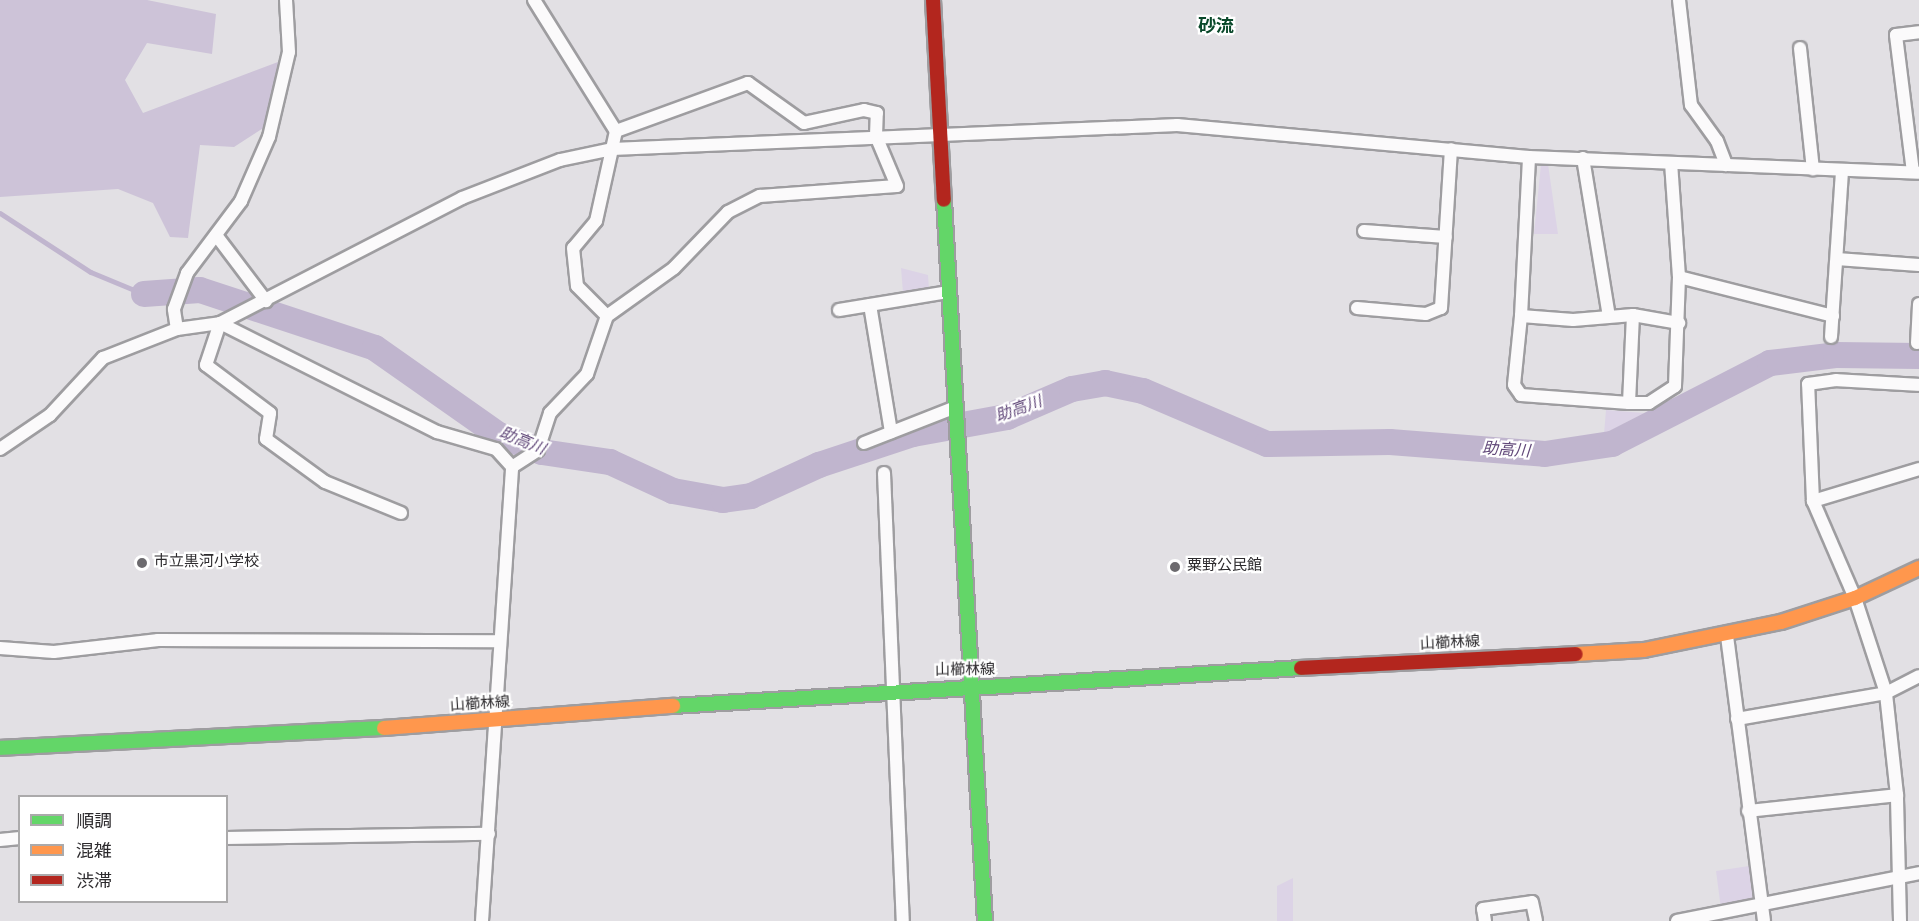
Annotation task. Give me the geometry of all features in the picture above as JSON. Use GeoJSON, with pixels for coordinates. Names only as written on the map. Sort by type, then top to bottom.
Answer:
{"type":"FeatureCollection","features":[{"type":"Feature","properties":{"kind":"main road"},"geometry":{"type":"LineString","coordinates":[[933,0],[985,921]]}},
{"type":"Feature","properties":{"kind":"main road","name":"山櫛林線"},"geometry":{"type":"LineString","coordinates":[[0,748],[57,750],[492,721],[895,689],[973,688],[1644,650],[1726,636],[1855,598],[1919,568]]}},
{"type":"Feature","properties":{"kind":"street"},"geometry":{"type":"LineString","coordinates":[[177,329],[174,309],[187,273],[241,201],[282,96],[289,52],[286,0]]}},
{"type":"Feature","properties":{"kind":"street"},"geometry":{"type":"LineString","coordinates":[[534,0],[616,131],[596,221],[573,248],[578,286],[607,316]]}},
{"type":"Feature","properties":{"kind":"street"},"geometry":{"type":"LineString","coordinates":[[1679,0],[1691,105],[1717,141],[1726,165]]}},
{"type":"Feature","properties":{"kind":"street"},"geometry":{"type":"LineString","coordinates":[[0,448],[50,415],[103,358],[177,329],[220,323],[462,198],[560,160],[612,149],[876,136],[942,139],[1177,125],[1529,157],[1842,172],[1916,173],[1896,35],[1919,32]]}},
{"type":"Feature","properties":{"kind":"street"},"geometry":{"type":"LineString","coordinates":[[1800,48],[1813,169]]}},
{"type":"Feature","properties":{"kind":"street"},"geometry":{"type":"LineString","coordinates":[[512,467],[538,450],[550,413],[588,374],[607,316],[674,268],[728,213],[760,196],[897,186],[876,136],[872,111],[804,123],[748,83],[616,131]]}},
{"type":"Feature","properties":{"kind":"street"},"geometry":{"type":"LineString","coordinates":[[1357,308],[1425,314],[1441,308],[1450,149]]}},
{"type":"Feature","properties":{"kind":"street"},"geometry":{"type":"LineString","coordinates":[[1529,157],[1521,316],[1514,385],[1521,395],[1629,403],[1649,403],[1675,386],[1679,276],[1671,164]]}},
{"type":"Feature","properties":{"kind":"street"},"geometry":{"type":"LineString","coordinates":[[1583,158],[1610,316]]}},
{"type":"Feature","properties":{"kind":"street"},"geometry":{"type":"LineString","coordinates":[[1831,337],[1842,172]]}},
{"type":"Feature","properties":{"kind":"street"},"geometry":{"type":"LineString","coordinates":[[1364,231],[1446,237]]}},
{"type":"Feature","properties":{"kind":"street"},"geometry":{"type":"LineString","coordinates":[[216,235],[266,301]]}},
{"type":"Feature","properties":{"kind":"street"},"geometry":{"type":"LineString","coordinates":[[1837,260],[1919,265]]}},
{"type":"Feature","properties":{"kind":"street"},"geometry":{"type":"LineString","coordinates":[[1679,276],[1833,316]]}},
{"type":"Feature","properties":{"kind":"street"},"geometry":{"type":"LineString","coordinates":[[839,310],[948,292]]}},
{"type":"Feature","properties":{"kind":"street"},"geometry":{"type":"LineString","coordinates":[[1917,343],[1919,304]]}},
{"type":"Feature","properties":{"kind":"street"},"geometry":{"type":"LineString","coordinates":[[870,305],[891,432]]}},
{"type":"Feature","properties":{"kind":"street"},"geometry":{"type":"LineString","coordinates":[[1521,316],[1633,315],[1678,323]]}},
{"type":"Feature","properties":{"kind":"street"},"geometry":{"type":"LineString","coordinates":[[1629,403],[1633,315]]}},
{"type":"Feature","properties":{"kind":"street"},"geometry":{"type":"LineString","coordinates":[[220,323],[437,432],[496,449],[512,467],[492,721],[489,834],[482,921]]}},
{"type":"Feature","properties":{"kind":"street"},"geometry":{"type":"LineString","coordinates":[[220,323],[206,365],[270,413],[266,439],[325,482],[401,513]]}},
{"type":"Feature","properties":{"kind":"street"},"geometry":{"type":"LineString","coordinates":[[1900,921],[1897,795],[1886,693],[1855,598],[1813,501],[1808,384],[1836,380],[1919,385]]}},
{"type":"Feature","properties":{"kind":"street"},"geometry":{"type":"LineString","coordinates":[[864,442],[956,411]]}},
{"type":"Feature","properties":{"kind":"street"},"geometry":{"type":"LineString","coordinates":[[1813,501],[1919,469]]}},
{"type":"Feature","properties":{"kind":"street"},"geometry":{"type":"LineString","coordinates":[[884,473],[895,689],[903,921]]}},
{"type":"Feature","properties":{"kind":"street"},"geometry":{"type":"LineString","coordinates":[[1726,636],[1764,921]]}},
{"type":"Feature","properties":{"kind":"street"},"geometry":{"type":"LineString","coordinates":[[0,648],[54,652],[158,640],[499,641]]}},
{"type":"Feature","properties":{"kind":"street"},"geometry":{"type":"LineString","coordinates":[[1737,719],[1886,693],[1919,676]]}},
{"type":"Feature","properties":{"kind":"street"},"geometry":{"type":"LineString","coordinates":[[1748,811],[1897,795]]}},
{"type":"Feature","properties":{"kind":"street"},"geometry":{"type":"LineString","coordinates":[[228,838],[489,834]]}},
{"type":"Feature","properties":{"kind":"street"},"geometry":{"type":"LineString","coordinates":[[0,840],[18,838]]}},
{"type":"Feature","properties":{"kind":"street"},"geometry":{"type":"LineString","coordinates":[[1677,921],[1762,908],[1919,873]]}},
{"type":"Feature","properties":{"kind":"street"},"geometry":{"type":"LineString","coordinates":[[1485,921],[1483,909],[1532,902],[1536,921]]}},
{"type":"Feature","properties":{"kind":"shaded area"},"geometry":{"type":"Polygon","coordinates":[[[0,0],[147,0],[216,14],[212,54],[147,43],[125,80],[143,113],[278,62],[265,127],[234,147],[200,145],[188,238],[170,237],[153,203],[118,189],[0,197],[0,0]]]}},
{"type":"Feature","properties":{"kind":"shaded area"},"geometry":{"type":"Polygon","coordinates":[[[1541,164],[1548,164],[1558,234],[1534,234],[1541,164]]]}},
{"type":"Feature","properties":{"kind":"shaded area"},"geometry":{"type":"Polygon","coordinates":[[[901,268],[928,275],[929,289],[903,293],[901,268]]]}},
{"type":"Feature","properties":{"kind":"shaded area"},"geometry":{"type":"Polygon","coordinates":[[[1606,410],[1644,413],[1604,434],[1606,410]]]}},
{"type":"Feature","properties":{"kind":"shaded area"},"geometry":{"type":"Polygon","coordinates":[[[1749,866],[1753,897],[1743,905],[1721,909],[1716,871],[1749,866]]]}},
{"type":"Feature","properties":{"kind":"shaded area"},"geometry":{"type":"Polygon","coordinates":[[[1293,878],[1293,921],[1277,921],[1277,886],[1293,878]]]}},
{"type":"Feature","properties":{"kind":"waterway"},"geometry":{"type":"LineString","coordinates":[[0,213],[91,272],[144,294]]}},
{"type":"Feature","properties":{"kind":"waterway","name":"助高川"},"geometry":{"type":"LineString","coordinates":[[144,294],[200,290],[375,348],[499,435],[542,452],[610,462],[673,491],[723,500],[751,496],[819,465],[913,434],[1007,417],[1072,389],[1105,383],[1143,391],[1267,444],[1390,442],[1545,454],[1612,444],[1770,363],[1836,355],[1919,356]]}},
{"type":"Feature","properties":{"kind":"traffic: fast"},"geometry":{"type":"LineString","coordinates":[[944,200],[985,921]]}},
{"type":"Feature","properties":{"kind":"traffic: fast"},"geometry":{"type":"LineString","coordinates":[[673,706],[1301,668]]}},
{"type":"Feature","properties":{"kind":"traffic: fast"},"geometry":{"type":"LineString","coordinates":[[0,748],[384,728]]}},
{"type":"Feature","properties":{"kind":"traffic: slow"},"geometry":{"type":"LineString","coordinates":[[1576,654],[1644,650],[1781,622],[1855,598],[1919,568]]}},
{"type":"Feature","properties":{"kind":"traffic: slow"},"geometry":{"type":"LineString","coordinates":[[384,728],[673,706]]}},
{"type":"Feature","properties":{"kind":"traffic: jam"},"geometry":{"type":"LineString","coordinates":[[933,0],[944,200]]}},
{"type":"Feature","properties":{"kind":"traffic: jam"},"geometry":{"type":"LineString","coordinates":[[1301,668],[1576,654]]}},
{"type":"Feature","properties":{"kind":"place","name":"市立黒河小学校"},"geometry":{"type":"Point","coordinates":[142,563]}},
{"type":"Feature","properties":{"kind":"place","name":"粟野公民館"},"geometry":{"type":"Point","coordinates":[1175,567]}},
{"type":"Feature","properties":{"kind":"district","name":"砂流"},"geometry":{"type":"Point","coordinates":[1216,28]}}]}
